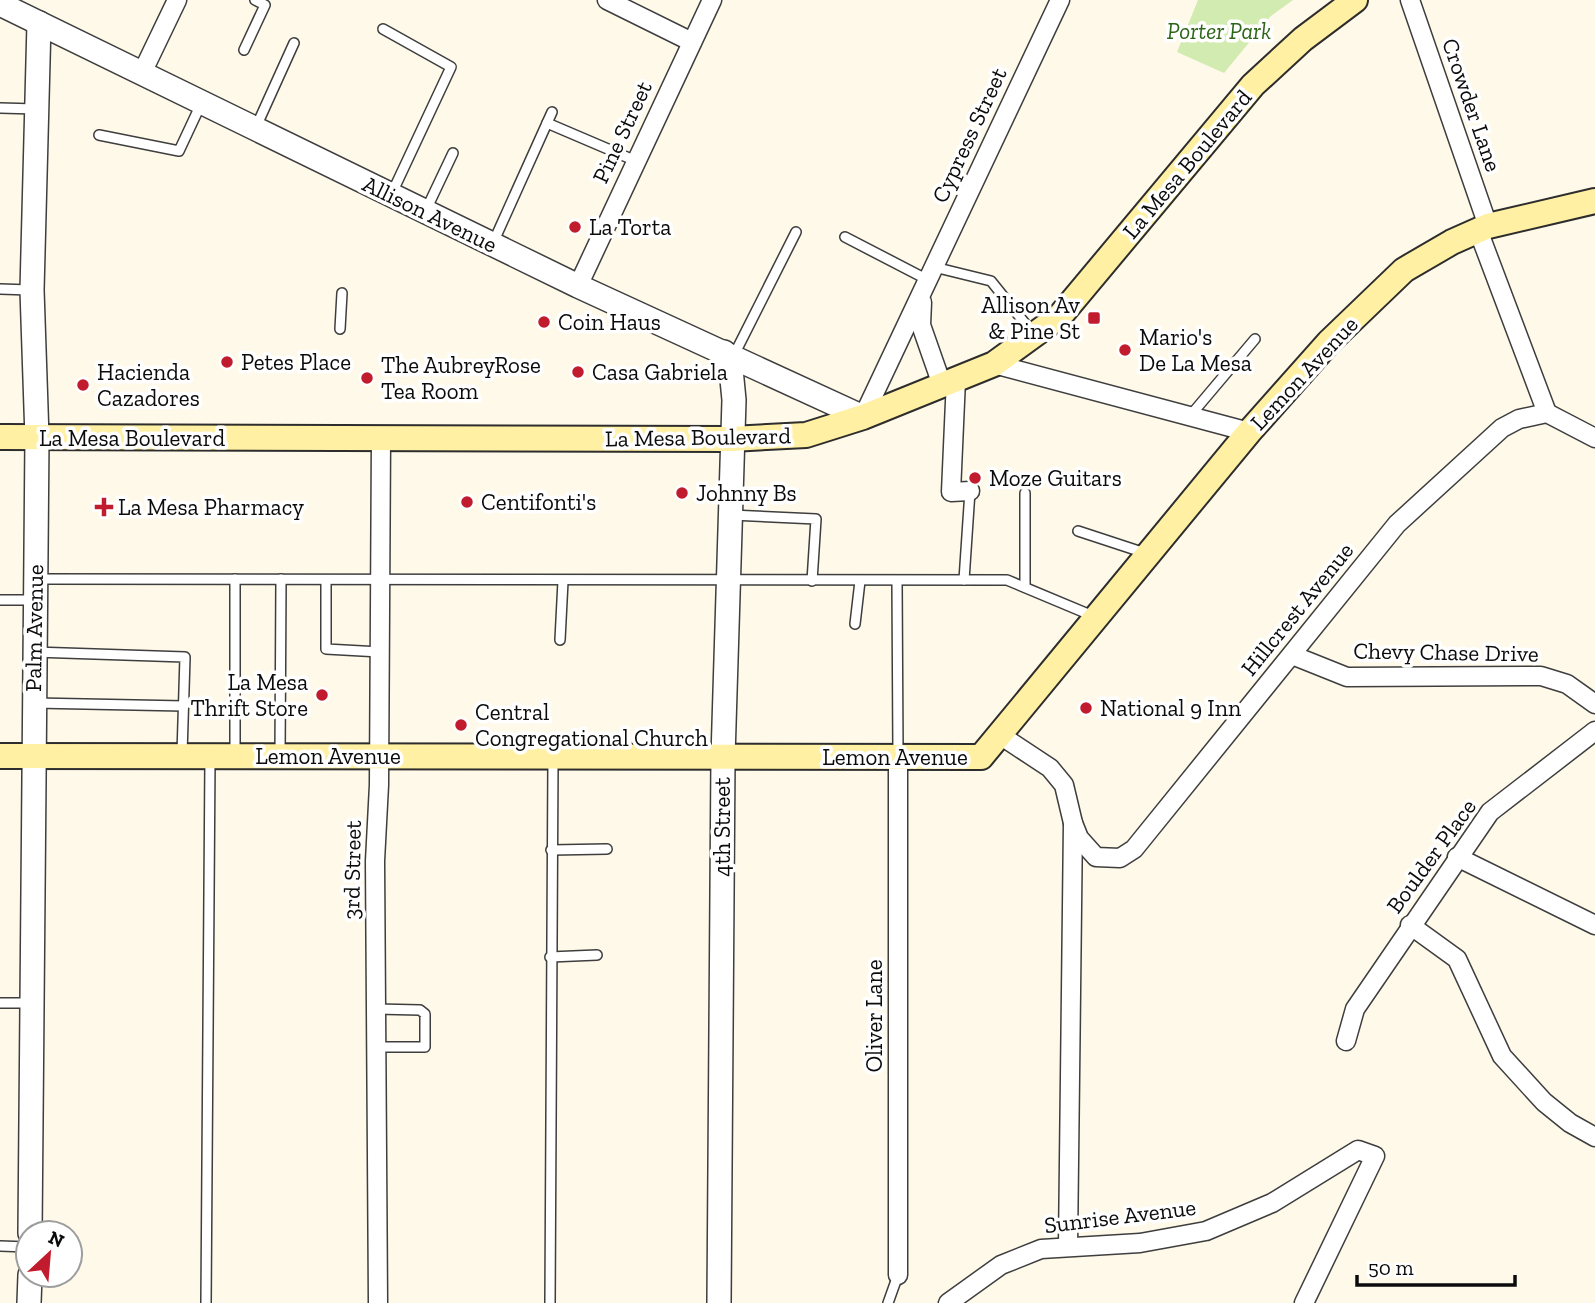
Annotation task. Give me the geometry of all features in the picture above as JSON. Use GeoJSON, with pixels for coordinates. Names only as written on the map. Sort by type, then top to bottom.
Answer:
{"type":"FeatureCollection","features":[{"type":"Feature","properties":{"kind":"main road","name":"La Mesa Boulevard"},"geometry":{"type":"LineString","coordinates":[[0,437],[732,439],[806,435],[863,418],[994,364],[1060,316],[1253,85],[1303,39],[1355,0]]}},
{"type":"Feature","properties":{"kind":"main road","name":"Lemon Avenue"},"geometry":{"type":"LineString","coordinates":[[0,755],[981,757],[1249,432],[1329,342],[1404,270],[1483,228],[1595,201]]}},
{"type":"Feature","properties":{"kind":"street"},"geometry":{"type":"LineString","coordinates":[[142,73],[177,0]]}},
{"type":"Feature","properties":{"kind":"street"},"geometry":{"type":"LineString","coordinates":[[607,0],[692,41]]}},
{"type":"Feature","properties":{"kind":"street","name":"Pine Street"},"geometry":{"type":"LineString","coordinates":[[578,286],[712,0]]}},
{"type":"Feature","properties":{"kind":"street","name":"Cypress Street"},"geometry":{"type":"LineString","coordinates":[[863,418],[1060,0]]}},
{"type":"Feature","properties":{"kind":"street","name":"Crowder Lane"},"geometry":{"type":"LineString","coordinates":[[1410,0],[1483,228],[1547,413]]}},
{"type":"Feature","properties":{"kind":"street","name":"Allison Avenue"},"geometry":{"type":"LineString","coordinates":[[0,4],[578,286],[863,418]]}},
{"type":"Feature","properties":{"kind":"street","name":"Palm Avenue"},"geometry":{"type":"LineString","coordinates":[[30,1219],[32,756],[37,438],[32,290],[39,23]]}},
{"type":"Feature","properties":{"kind":"street","name":"Cypress Street"},"geometry":{"type":"LineString","coordinates":[[928,279],[921,325],[949,382]]}},
{"type":"Feature","properties":{"kind":"street","name":"4th Street"},"geometry":{"type":"LineString","coordinates":[[719,1303],[723,757],[731,582],[734,400],[728,355]]}},
{"type":"Feature","properties":{"kind":"street"},"geometry":{"type":"LineString","coordinates":[[994,364],[1249,432]]}},
{"type":"Feature","properties":{"kind":"street"},"geometry":{"type":"LineString","coordinates":[[949,382],[951,492],[971,491]]}},
{"type":"Feature","properties":{"kind":"street"},"geometry":{"type":"LineString","coordinates":[[1547,413],[1595,438]]}},
{"type":"Feature","properties":{"kind":"street","name":"Hillcrest Avenue"},"geometry":{"type":"LineString","coordinates":[[1000,735],[1051,768],[1064,785],[1079,838],[1096,857],[1112,859],[1127,854],[1397,524],[1502,428],[1519,419],[1547,413]]}},
{"type":"Feature","properties":{"kind":"street","name":"3rd Street"},"geometry":{"type":"LineString","coordinates":[[378,1303],[375,861],[379,757],[381,437]]}},
{"type":"Feature","properties":{"kind":"street","name":"Chevy Chase Drive"},"geometry":{"type":"LineString","coordinates":[[1292,655],[1347,677],[1541,676],[1567,684],[1595,704]]}},
{"type":"Feature","properties":{"kind":"street","name":"Boulder Place"},"geometry":{"type":"LineString","coordinates":[[1346,1041],[1355,1009],[1457,856],[1490,812],[1595,731]]}},
{"type":"Feature","properties":{"kind":"street","name":"Oliver Lane"},"geometry":{"type":"LineString","coordinates":[[898,757],[898,1275]]}},
{"type":"Feature","properties":{"kind":"street","name":"Hillcrest Avenue"},"geometry":{"type":"LineString","coordinates":[[1068,1247],[1073,823]]}},
{"type":"Feature","properties":{"kind":"street"},"geometry":{"type":"LineString","coordinates":[[1457,856],[1595,925]]}},
{"type":"Feature","properties":{"kind":"street"},"geometry":{"type":"LineString","coordinates":[[1410,925],[1457,959],[1502,1056],[1544,1102],[1570,1123],[1595,1137]]}},
{"type":"Feature","properties":{"kind":"street","name":"Sunrise Avenue"},"geometry":{"type":"LineString","coordinates":[[948,1303],[1001,1265],[1041,1250],[1140,1243],[1206,1231],[1272,1203],[1358,1150],[1375,1156],[1304,1303]]}},
{"type":"Feature","properties":{"kind":"lane"},"geometry":{"type":"LineString","coordinates":[[244,50],[265,5],[254,0]]}},
{"type":"Feature","properties":{"kind":"lane"},"geometry":{"type":"LineString","coordinates":[[383,29],[451,67],[391,195]]}},
{"type":"Feature","properties":{"kind":"lane"},"geometry":{"type":"LineString","coordinates":[[255,129],[294,43]]}},
{"type":"Feature","properties":{"kind":"lane"},"geometry":{"type":"LineString","coordinates":[[99,135],[179,151],[202,103]]}},
{"type":"Feature","properties":{"kind":"lane"},"geometry":{"type":"LineString","coordinates":[[0,108],[36,109]]}},
{"type":"Feature","properties":{"kind":"lane"},"geometry":{"type":"LineString","coordinates":[[492,244],[552,112]]}},
{"type":"Feature","properties":{"kind":"lane"},"geometry":{"type":"LineString","coordinates":[[547,123],[636,161]]}},
{"type":"Feature","properties":{"kind":"lane"},"geometry":{"type":"LineString","coordinates":[[425,211],[453,153]]}},
{"type":"Feature","properties":{"kind":"lane"},"geometry":{"type":"LineString","coordinates":[[728,355],[796,232]]}},
{"type":"Feature","properties":{"kind":"lane"},"geometry":{"type":"LineString","coordinates":[[845,237],[928,279],[990,281],[1034,334]]}},
{"type":"Feature","properties":{"kind":"lane"},"geometry":{"type":"LineString","coordinates":[[0,289],[32,290]]}},
{"type":"Feature","properties":{"kind":"lane"},"geometry":{"type":"LineString","coordinates":[[340,329],[342,293]]}},
{"type":"Feature","properties":{"kind":"lane"},"geometry":{"type":"LineString","coordinates":[[1190,416],[1255,339]]}},
{"type":"Feature","properties":{"kind":"lane"},"geometry":{"type":"LineString","coordinates":[[964,580],[971,491]]}},
{"type":"Feature","properties":{"kind":"lane"},"geometry":{"type":"LineString","coordinates":[[1025,493],[1025,587]]}},
{"type":"Feature","properties":{"kind":"lane"},"geometry":{"type":"LineString","coordinates":[[731,515],[816,519],[812,581]]}},
{"type":"Feature","properties":{"kind":"lane"},"geometry":{"type":"LineString","coordinates":[[1078,531],[1150,555]]}},
{"type":"Feature","properties":{"kind":"lane"},"geometry":{"type":"LineString","coordinates":[[235,579],[235,756]]}},
{"type":"Feature","properties":{"kind":"lane"},"geometry":{"type":"LineString","coordinates":[[0,600],[34,590],[235,579],[731,582],[1007,580],[1098,618]]}},
{"type":"Feature","properties":{"kind":"lane"},"geometry":{"type":"LineString","coordinates":[[280,756],[281,579]]}},
{"type":"Feature","properties":{"kind":"lane"},"geometry":{"type":"LineString","coordinates":[[326,580],[326,649],[380,653]]}},
{"type":"Feature","properties":{"kind":"lane"},"geometry":{"type":"LineString","coordinates":[[897,580],[898,757]]}},
{"type":"Feature","properties":{"kind":"lane"},"geometry":{"type":"LineString","coordinates":[[560,640],[563,581]]}},
{"type":"Feature","properties":{"kind":"lane"},"geometry":{"type":"LineString","coordinates":[[855,624],[860,581]]}},
{"type":"Feature","properties":{"kind":"lane"},"geometry":{"type":"LineString","coordinates":[[33,652],[185,657],[182,756]]}},
{"type":"Feature","properties":{"kind":"lane"},"geometry":{"type":"LineString","coordinates":[[33,703],[184,706]]}},
{"type":"Feature","properties":{"kind":"lane"},"geometry":{"type":"LineString","coordinates":[[206,1303],[210,756]]}},
{"type":"Feature","properties":{"kind":"lane"},"geometry":{"type":"LineString","coordinates":[[550,1303],[553,756]]}},
{"type":"Feature","properties":{"kind":"lane"},"geometry":{"type":"LineString","coordinates":[[551,850],[607,849]]}},
{"type":"Feature","properties":{"kind":"lane"},"geometry":{"type":"LineString","coordinates":[[550,957],[597,955]]}},
{"type":"Feature","properties":{"kind":"lane"},"geometry":{"type":"LineString","coordinates":[[0,1003],[31,1003]]}},
{"type":"Feature","properties":{"kind":"lane"},"geometry":{"type":"LineString","coordinates":[[376,1009],[420,1010],[425,1014],[425,1047],[376,1047]]}},
{"type":"Feature","properties":{"kind":"lane"},"geometry":{"type":"LineString","coordinates":[[888,1303],[898,1275]]}},
{"type":"Feature","properties":{"kind":"green space","name":"Porter Park"},"geometry":{"type":"Polygon","coordinates":[[[1198,0],[1293,0],[1271,16],[1224,73],[1177,52],[1198,0]]]}},
{"type":"Feature","properties":{"kind":"place","name":"La Torta"},"geometry":{"type":"Point","coordinates":[575,227]}},
{"type":"Feature","properties":{"kind":"place","name":"Allison Av & Pine St"},"geometry":{"type":"Point","coordinates":[1094,318]}},
{"type":"Feature","properties":{"kind":"place","name":"Coin Haus"},"geometry":{"type":"Point","coordinates":[544,322]}},
{"type":"Feature","properties":{"kind":"place","name":"Mario's De La Mesa"},"geometry":{"type":"Point","coordinates":[1125,350]}},
{"type":"Feature","properties":{"kind":"place","name":"Petes Place"},"geometry":{"type":"Point","coordinates":[227,362]}},
{"type":"Feature","properties":{"kind":"place","name":"Casa Gabriela"},"geometry":{"type":"Point","coordinates":[578,372]}},
{"type":"Feature","properties":{"kind":"place","name":"The AubreyRose Tea Room"},"geometry":{"type":"Point","coordinates":[367,378]}},
{"type":"Feature","properties":{"kind":"place","name":"Hacienda Cazadores"},"geometry":{"type":"Point","coordinates":[83,385]}},
{"type":"Feature","properties":{"kind":"place","name":"Moze Guitars"},"geometry":{"type":"Point","coordinates":[975,478]}},
{"type":"Feature","properties":{"kind":"place","name":"Johnny Bs"},"geometry":{"type":"Point","coordinates":[682,493]}},
{"type":"Feature","properties":{"kind":"place","name":"Centifonti's"},"geometry":{"type":"Point","coordinates":[467,502]}},
{"type":"Feature","properties":{"kind":"place","name":"La Mesa Pharmacy"},"geometry":{"type":"Point","coordinates":[104,507]}},
{"type":"Feature","properties":{"kind":"place","name":"La Mesa Thrift Store"},"geometry":{"type":"Point","coordinates":[322,695]}},
{"type":"Feature","properties":{"kind":"place","name":"National 9 Inn"},"geometry":{"type":"Point","coordinates":[1086,708]}},
{"type":"Feature","properties":{"kind":"place","name":"Central Congregational Church"},"geometry":{"type":"Point","coordinates":[461,725]}}]}
